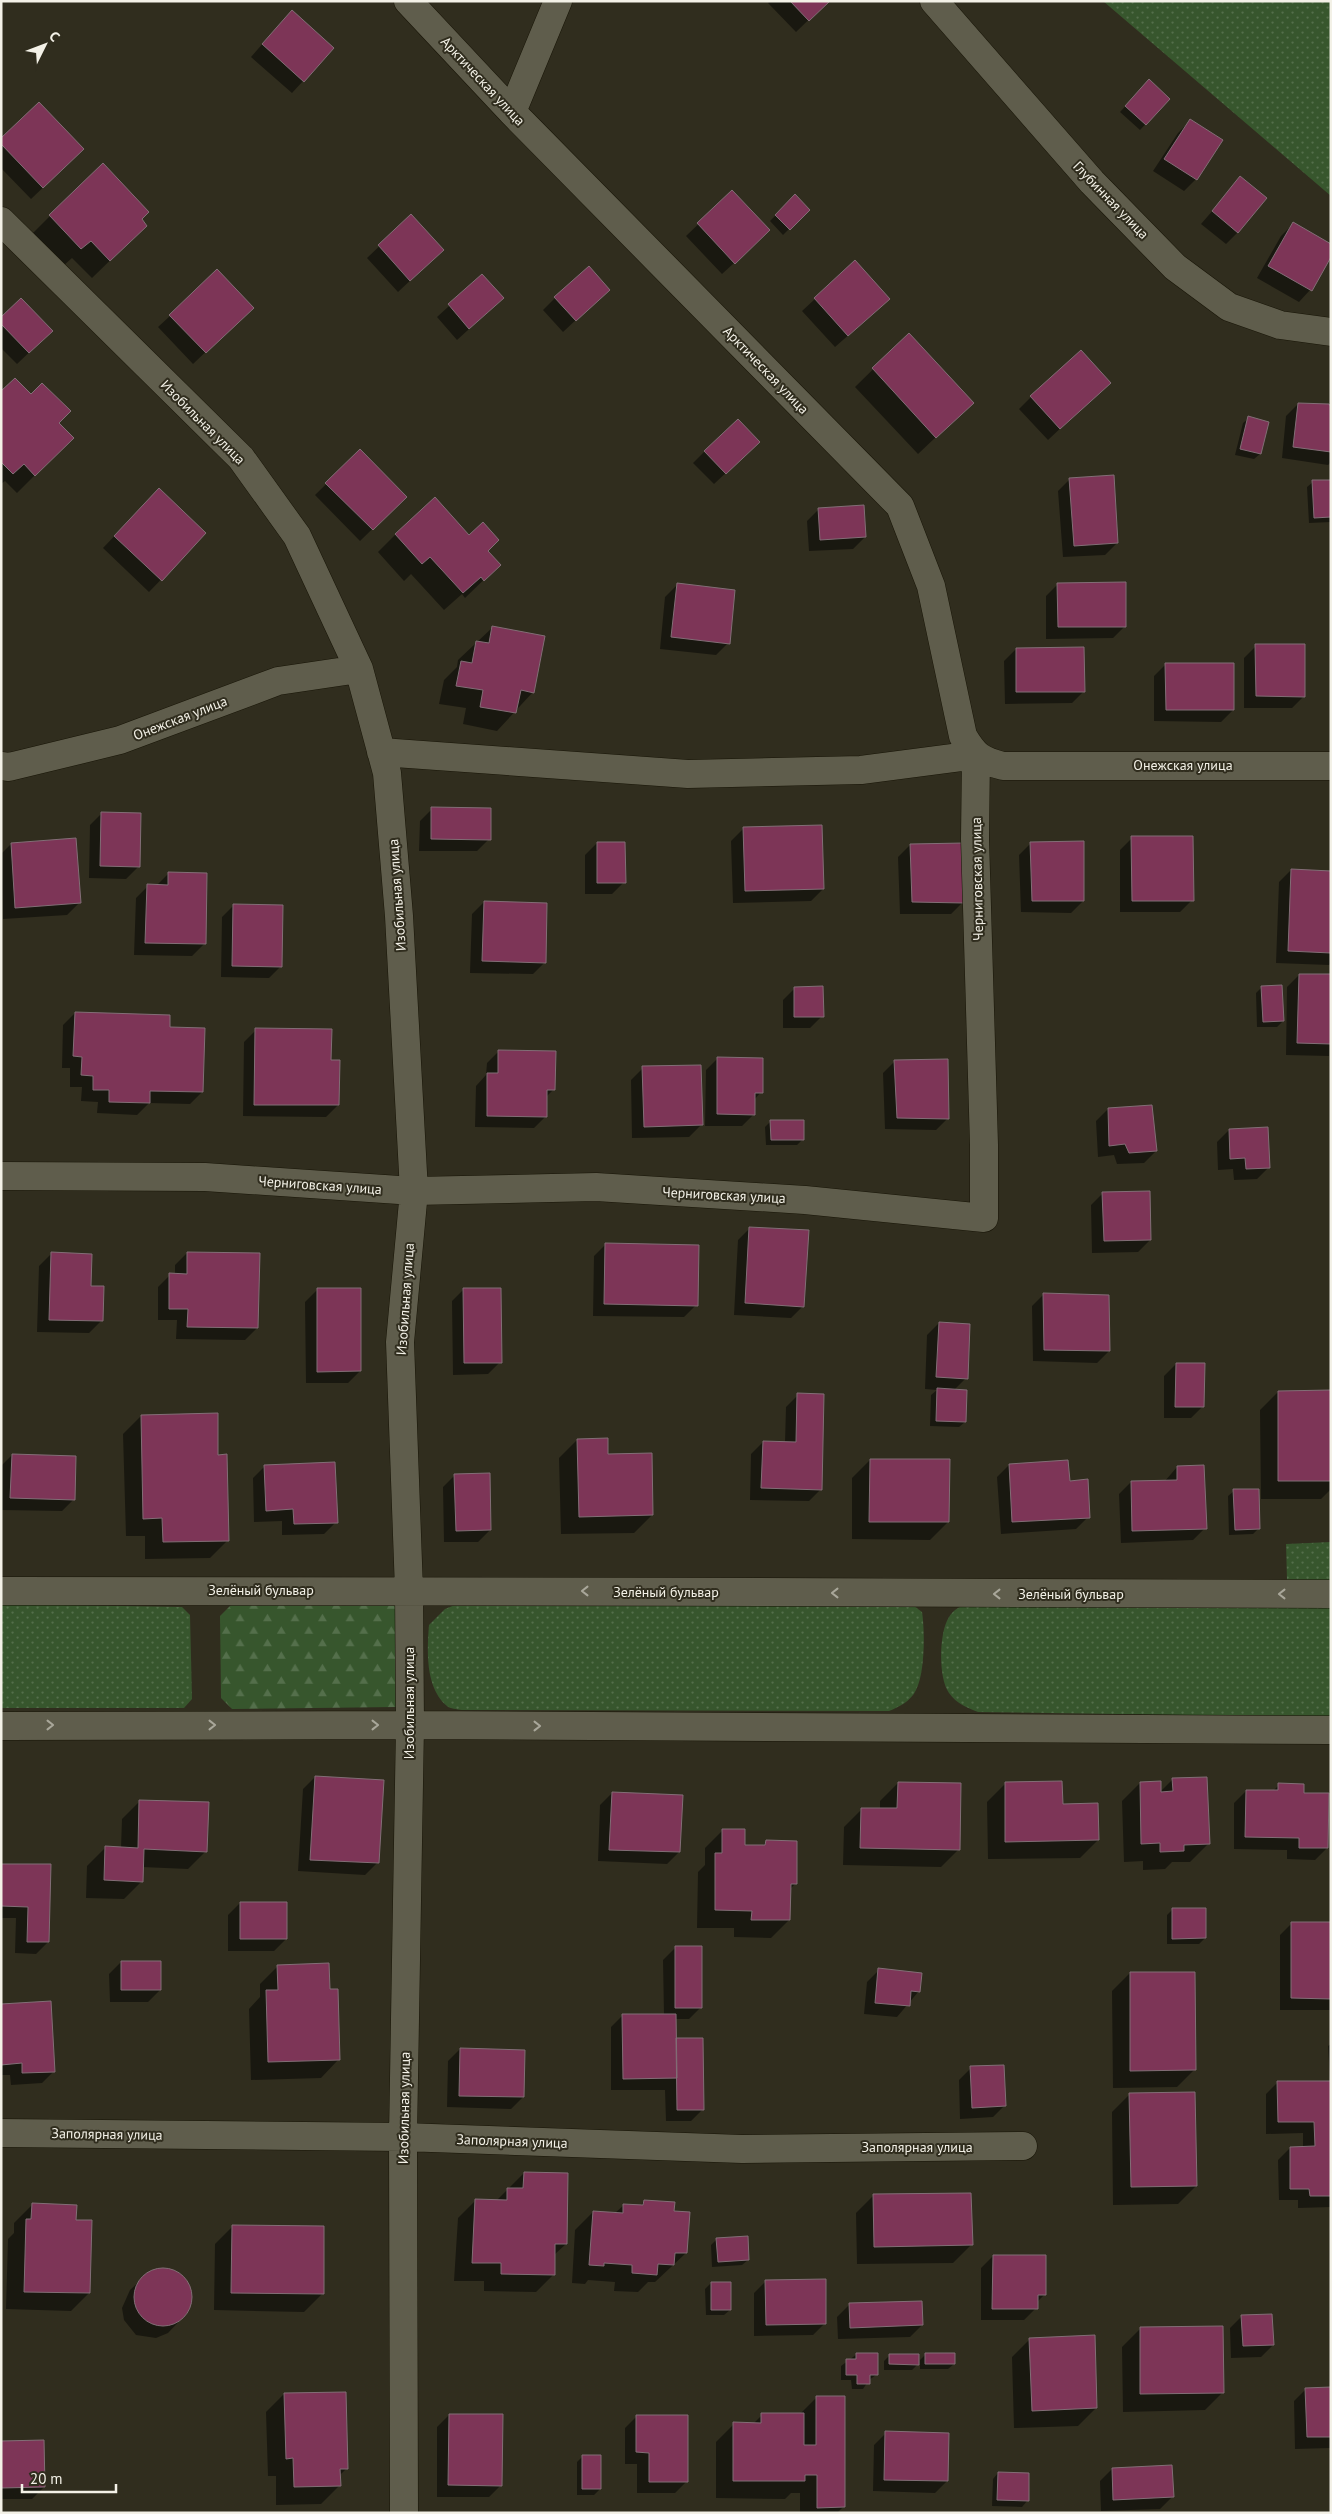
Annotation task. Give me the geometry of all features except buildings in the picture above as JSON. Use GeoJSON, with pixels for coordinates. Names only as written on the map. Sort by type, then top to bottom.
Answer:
{"type":"FeatureCollection","features":[{"type":"Feature","properties":{"kind":"street","name":"Арктическая улица"},"geometry":{"type":"LineString","coordinates":[[408,1],[512,112],[900,506],[931,586],[963,736],[976,755]]}},
{"type":"Feature","properties":{"kind":"street"},"geometry":{"type":"LineString","coordinates":[[512,112],[558,1]]}},
{"type":"Feature","properties":{"kind":"street","name":"Глубинная улица"},"geometry":{"type":"LineString","coordinates":[[934,1],[1092,182],[1175,267],[1229,307],[1280,325],[1331,332]]}},
{"type":"Feature","properties":{"kind":"street","name":"Изобильная улица"},"geometry":{"type":"LineString","coordinates":[[1,221],[241,458],[297,536],[358,669],[387,773],[399,916],[414,1191],[400,1342],[409,1590],[410,1725],[403,2137],[404,2513]]}},
{"type":"Feature","properties":{"kind":"street","name":"Онежская улица"},"geometry":{"type":"LineString","coordinates":[[1,766],[9,767],[120,740],[278,681],[358,669]]}},
{"type":"Feature","properties":{"kind":"street"},"geometry":{"type":"LineString","coordinates":[[381,752],[688,774],[862,770],[976,755]]}},
{"type":"Feature","properties":{"kind":"street","name":"Онежская улица"},"geometry":{"type":"LineString","coordinates":[[976,755],[982,761],[1003,766],[1035,764],[1331,766]]}},
{"type":"Feature","properties":{"kind":"street","name":"Черниговская улица"},"geometry":{"type":"LineString","coordinates":[[1,1176],[205,1177],[414,1191],[596,1187],[805,1200],[984,1218],[984,1145],[975,839],[976,755]]}},
{"type":"Feature","properties":{"kind":"street","name":"Зелёный бульвар"},"geometry":{"type":"LineString","coordinates":[[1,1591],[409,1590],[970,1594],[1331,1594]]}},
{"type":"Feature","properties":{"kind":"street"},"geometry":{"type":"LineString","coordinates":[[1,1726],[410,1725],[1331,1730]]}},
{"type":"Feature","properties":{"kind":"street","name":"Заполярная улица"},"geometry":{"type":"LineString","coordinates":[[1,2133],[403,2137],[742,2148],[1023,2146]]}},
{"type":"Feature","properties":{"kind":"green space"},"geometry":{"type":"Polygon","coordinates":[[[1103,1],[1331,1],[1331,196],[1103,1]]]}},
{"type":"Feature","properties":{"kind":"green space"},"geometry":{"type":"Polygon","coordinates":[[[1331,1542],[1331,1580],[1287,1580],[1286,1544],[1331,1542]]]}},
{"type":"Feature","properties":{"kind":"green space"},"geometry":{"type":"Polygon","coordinates":[[[233,1603],[395,1603],[396,1707],[232,1709],[221,1698],[220,1616],[233,1603]]]}},
{"type":"Feature","properties":{"kind":"green space"},"geometry":{"type":"Polygon","coordinates":[[[968,1603],[1331,1608],[1331,1717],[978,1712],[959,1703],[952,1697],[945,1686],[943,1677],[941,1655],[943,1633],[946,1624],[957,1608],[968,1603]]]}},
{"type":"Feature","properties":{"kind":"green space"},"geometry":{"type":"Polygon","coordinates":[[[1,1604],[182,1607],[190,1615],[192,1699],[184,1708],[1,1708],[1,1604]]]}},
{"type":"Feature","properties":{"kind":"green space"},"geometry":{"type":"Polygon","coordinates":[[[903,1604],[914,1606],[922,1612],[924,1630],[923,1663],[919,1683],[914,1694],[897,1708],[889,1711],[462,1710],[448,1707],[440,1698],[431,1679],[429,1668],[429,1625],[445,1609],[455,1605],[903,1604]]]}}]}
